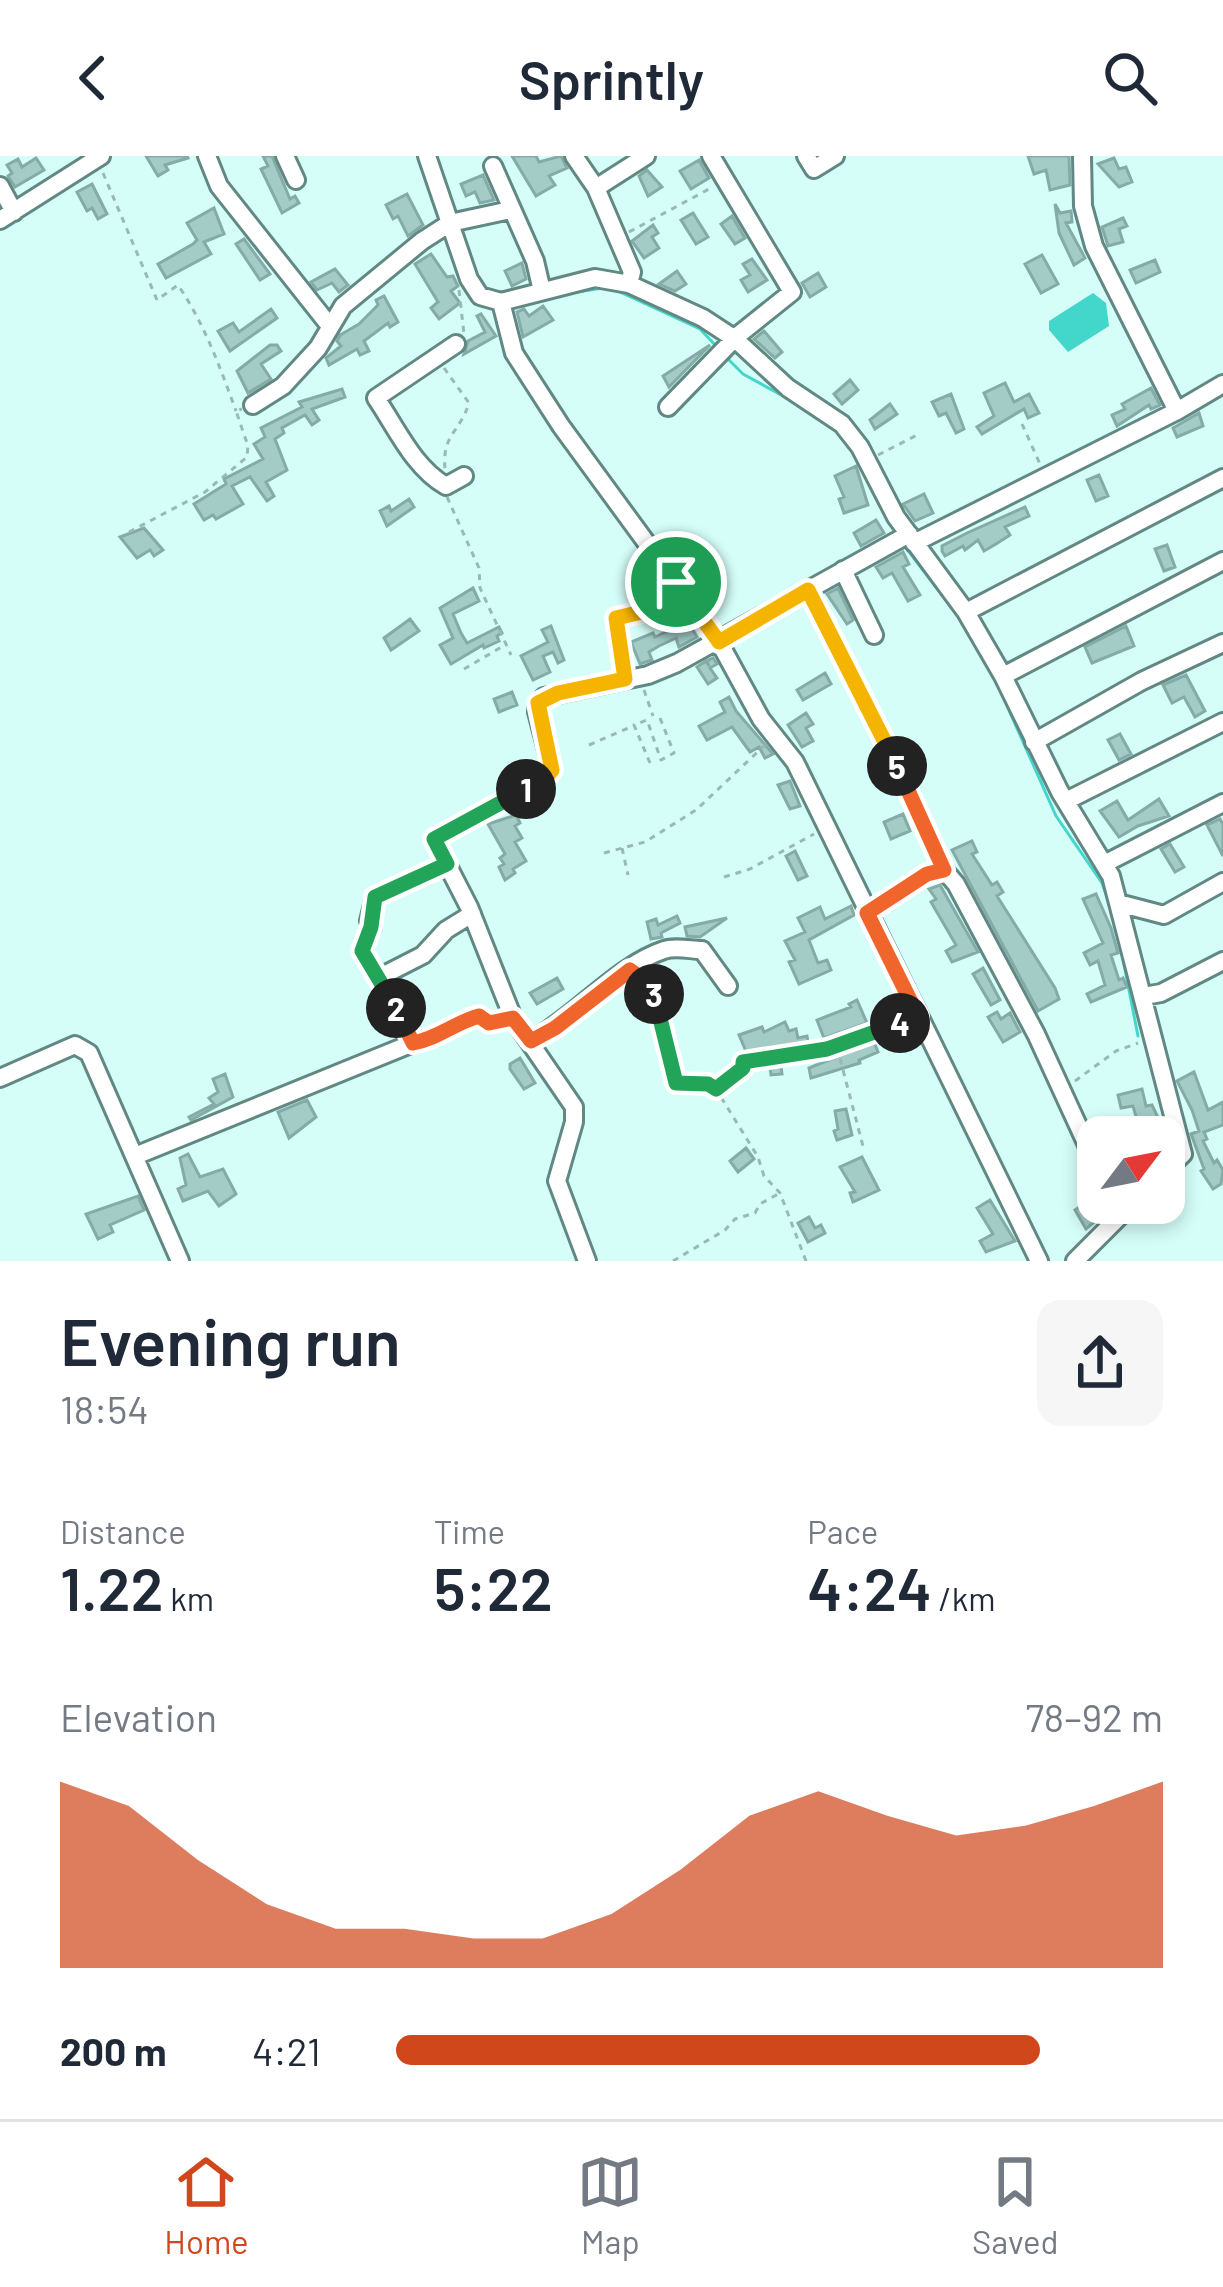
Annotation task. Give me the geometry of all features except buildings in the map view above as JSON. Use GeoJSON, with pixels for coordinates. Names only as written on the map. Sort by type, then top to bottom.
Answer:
{"type":"FeatureCollection","features":[{"type":"Feature","properties":{"kind":"street"},"geometry":{"type":"LineString","coordinates":[[207,156],[219,185],[329,325]]}},
{"type":"Feature","properties":{"kind":"street"},"geometry":{"type":"LineString","coordinates":[[285,156],[296,180]]}},
{"type":"Feature","properties":{"kind":"street"},"geometry":{"type":"LineString","coordinates":[[427,156],[480,296],[501,302],[595,278],[629,284],[703,318],[734,339],[773,376],[842,424],[912,539],[966,612],[1104,864],[1144,996],[1172,1116]]}},
{"type":"Feature","properties":{"kind":"street"},"geometry":{"type":"LineString","coordinates":[[574,156],[596,188],[632,272],[629,284]]}},
{"type":"Feature","properties":{"kind":"street"},"geometry":{"type":"LineString","coordinates":[[596,188],[646,156]]}},
{"type":"Feature","properties":{"kind":"street"},"geometry":{"type":"LineString","coordinates":[[668,407],[734,339],[792,292],[711,156]]}},
{"type":"Feature","properties":{"kind":"street"},"geometry":{"type":"LineString","coordinates":[[806,156],[814,169],[835,156]]}},
{"type":"Feature","properties":{"kind":"street"},"geometry":{"type":"LineString","coordinates":[[1082,156],[1083,206],[1094,245],[1177,411]]}},
{"type":"Feature","properties":{"kind":"street"},"geometry":{"type":"LineString","coordinates":[[0,186],[7,216],[98,157]]}},
{"type":"Feature","properties":{"kind":"street"},"geometry":{"type":"LineString","coordinates":[[493,166],[535,261],[542,291]]}},
{"type":"Feature","properties":{"kind":"street"},"geometry":{"type":"LineString","coordinates":[[245,408],[283,386],[318,348],[343,306],[450,223],[510,210]]}},
{"type":"Feature","properties":{"kind":"street"},"geometry":{"type":"LineString","coordinates":[[501,302],[514,353],[561,426],[719,642],[761,718],[795,762],[1039,1261]]}},
{"type":"Feature","properties":{"kind":"street"},"geometry":{"type":"LineString","coordinates":[[456,344],[376,398],[422,473],[446,486],[464,476]]}},
{"type":"Feature","properties":{"kind":"street"},"geometry":{"type":"LineString","coordinates":[[587,1261],[556,1180],[574,1122],[574,1106],[513,1018],[472,914],[434,839],[544,780],[552,770],[538,703],[558,693],[633,678],[719,642],[843,570],[1046,476],[1223,384]]}},
{"type":"Feature","properties":{"kind":"street"},"geometry":{"type":"LineString","coordinates":[[966,612],[1223,478]]}},
{"type":"Feature","properties":{"kind":"street"},"geometry":{"type":"LineString","coordinates":[[1003,676],[1223,561]]}},
{"type":"Feature","properties":{"kind":"street"},"geometry":{"type":"LineString","coordinates":[[843,570],[874,635]]}},
{"type":"Feature","properties":{"kind":"street"},"geometry":{"type":"LineString","coordinates":[[808,590],[903,777],[944,870],[956,884],[1077,1123]]}},
{"type":"Feature","properties":{"kind":"street"},"geometry":{"type":"LineString","coordinates":[[1034,742],[1142,681],[1223,643]]}},
{"type":"Feature","properties":{"kind":"street"},"geometry":{"type":"LineString","coordinates":[[1066,801],[1223,722]]}},
{"type":"Feature","properties":{"kind":"street"},"geometry":{"type":"LineString","coordinates":[[1104,864],[1223,803]]}},
{"type":"Feature","properties":{"kind":"street"},"geometry":{"type":"LineString","coordinates":[[413,1043],[362,951],[375,897],[447,864]]}},
{"type":"Feature","properties":{"kind":"street"},"geometry":{"type":"LineString","coordinates":[[867,913],[927,874],[944,870]]}},
{"type":"Feature","properties":{"kind":"street"},"geometry":{"type":"LineString","coordinates":[[1118,903],[1164,914],[1223,882]]}},
{"type":"Feature","properties":{"kind":"street"},"geometry":{"type":"LineString","coordinates":[[378,978],[422,956],[446,930],[472,914]]}},
{"type":"Feature","properties":{"kind":"street"},"geometry":{"type":"LineString","coordinates":[[531,1041],[667,948],[702,950],[728,986]]}},
{"type":"Feature","properties":{"kind":"street"},"geometry":{"type":"LineString","coordinates":[[1144,996],[1161,993],[1223,961]]}},
{"type":"Feature","properties":{"kind":"street"},"geometry":{"type":"LineString","coordinates":[[134,1156],[413,1043],[440,1037],[462,1021],[479,1016],[489,1023],[513,1018]]}},
{"type":"Feature","properties":{"kind":"street"},"geometry":{"type":"LineString","coordinates":[[0,1078],[75,1046],[89,1053],[180,1261]]}},
{"type":"Feature","properties":{"kind":"street"},"geometry":{"type":"LineString","coordinates":[[1075,1261],[1107,1224]]}},
{"type":"Feature","properties":{"kind":"path"},"geometry":{"type":"LineString","coordinates":[[98,157],[157,300],[178,285],[245,408],[247,457],[206,492],[129,532]]}},
{"type":"Feature","properties":{"kind":"path"},"geometry":{"type":"LineString","coordinates":[[617,238],[725,180]]}},
{"type":"Feature","properties":{"kind":"path"},"geometry":{"type":"LineString","coordinates":[[1022,424],[1046,476]]}},
{"type":"Feature","properties":{"kind":"path"},"geometry":{"type":"LineString","coordinates":[[866,461],[917,435]]}},
{"type":"Feature","properties":{"kind":"path"},"geometry":{"type":"LineString","coordinates":[[647,720],[661,760],[674,753],[633,678],[616,618],[659,608],[659,592],[676,582]]}},
{"type":"Feature","properties":{"kind":"path"},"geometry":{"type":"LineString","coordinates":[[464,669],[506,644]]}},
{"type":"Feature","properties":{"kind":"path"},"geometry":{"type":"LineString","coordinates":[[589,746],[670,707]]}},
{"type":"Feature","properties":{"kind":"path"},"geometry":{"type":"LineString","coordinates":[[634,725],[650,763]]}},
{"type":"Feature","properties":{"kind":"path"},"geometry":{"type":"LineString","coordinates":[[604,853],[645,842],[696,810],[775,735]]}},
{"type":"Feature","properties":{"kind":"path"},"geometry":{"type":"LineString","coordinates":[[724,878],[827,828]]}},
{"type":"Feature","properties":{"kind":"path"},"geometry":{"type":"LineString","coordinates":[[621,846],[628,875]]}},
{"type":"Feature","properties":{"kind":"path"},"geometry":{"type":"LineString","coordinates":[[630,970],[651,985],[676,1083],[708,1084],[716,1089],[758,1157],[764,1176],[780,1193],[806,1261]]}},
{"type":"Feature","properties":{"kind":"path"},"geometry":{"type":"LineString","coordinates":[[716,1089],[736,1076],[743,1062],[836,1046],[918,1016]]}},
{"type":"Feature","properties":{"kind":"path"},"geometry":{"type":"LineString","coordinates":[[1061,1088],[1116,1051],[1151,1039]]}},
{"type":"Feature","properties":{"kind":"path"},"geometry":{"type":"LineString","coordinates":[[836,1046],[864,1150]]}},
{"type":"Feature","properties":{"kind":"path"},"geometry":{"type":"LineString","coordinates":[[673,1261],[780,1193]]}},
{"type":"Feature","properties":{"kind":"water"},"geometry":{"type":"Polygon","coordinates":[[[1093,293],[1106,303],[1109,326],[1068,352],[1049,330],[1049,321],[1093,293]]]}},
{"type":"Feature","properties":{"kind":"waterway"},"geometry":{"type":"LineString","coordinates":[[565,294],[609,287],[700,329],[718,348]]}},
{"type":"Feature","properties":{"kind":"waterway"},"geometry":{"type":"LineString","coordinates":[[727,358],[743,374],[794,402]]}},
{"type":"Feature","properties":{"kind":"waterway"},"geometry":{"type":"LineString","coordinates":[[851,448],[869,482]]}},
{"type":"Feature","properties":{"kind":"waterway"},"geometry":{"type":"LineString","coordinates":[[903,544],[962,621]]}},
{"type":"Feature","properties":{"kind":"waterway"},"geometry":{"type":"LineString","coordinates":[[996,681],[1056,816],[1102,883],[1112,912]]}},
{"type":"Feature","properties":{"kind":"waterway"},"geometry":{"type":"LineString","coordinates":[[1120,944],[1138,1036]]}},
{"type":"Feature","properties":{"kind":"route"},"geometry":{"type":"LineString","coordinates":[[676,582],[719,642],[808,590],[903,777],[944,870],[927,874],[867,913],[918,1016],[827,1049],[743,1062],[736,1076],[716,1089],[708,1084],[676,1083],[651,985],[630,970],[531,1041],[513,1018],[489,1023],[479,1016],[449,1028],[440,1037],[413,1043],[362,951],[375,897],[447,864],[434,839],[544,780],[552,770],[538,703],[558,693],[625,679],[616,618],[659,608],[659,592],[676,582]]}}]}
